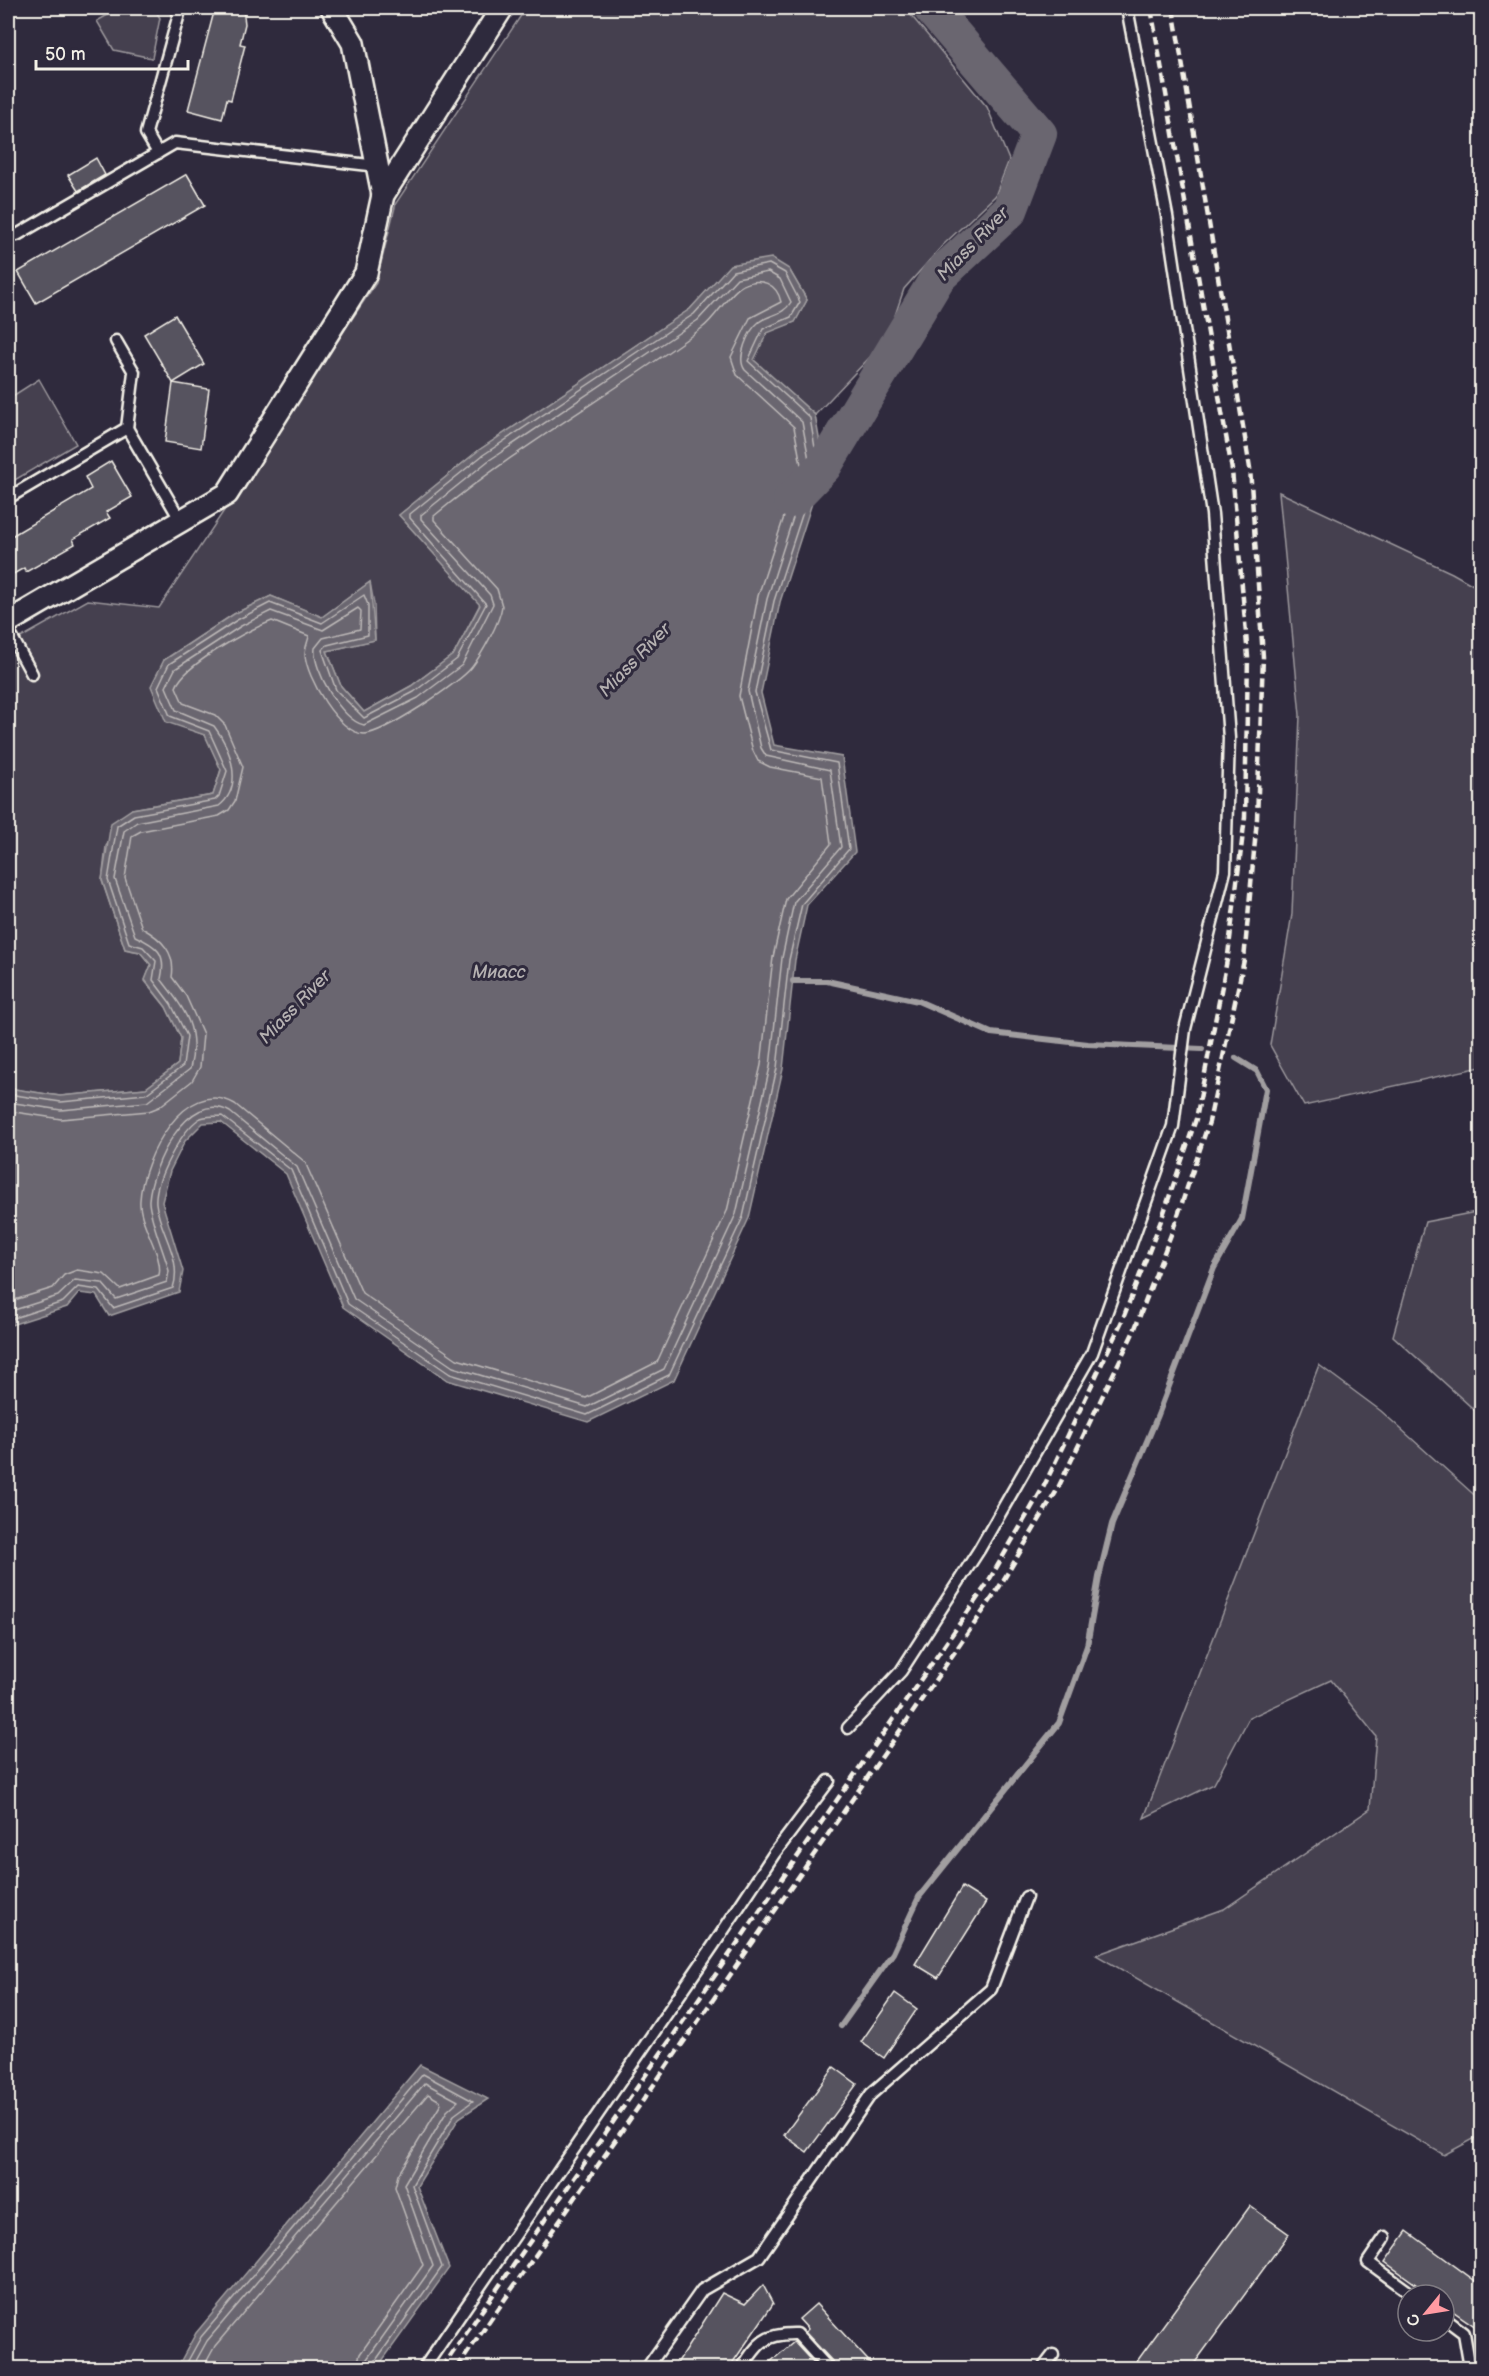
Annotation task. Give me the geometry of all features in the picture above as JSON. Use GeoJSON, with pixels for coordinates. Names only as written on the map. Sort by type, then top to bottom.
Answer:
{"type":"FeatureCollection","features":[{"type":"Feature","properties":{"kind":"street"},"geometry":{"type":"LineString","coordinates":[[334,8],[353,43],[383,195]]}},
{"type":"Feature","properties":{"kind":"street"},"geometry":{"type":"LineString","coordinates":[[8,622],[226,494],[366,273],[383,195],[502,8]]}},
{"type":"Feature","properties":{"kind":"lane"},"geometry":{"type":"LineString","coordinates":[[158,153],[146,133],[179,14],[176,8]]}},
{"type":"Feature","properties":{"kind":"lane"},"geometry":{"type":"LineString","coordinates":[[848,1728],[907,1662],[979,1550],[1092,1353],[1173,1126],[1185,1029],[1225,871],[1230,738],[1212,514],[1167,216],[1127,8]]}},
{"type":"Feature","properties":{"kind":"lane"},"geometry":{"type":"LineString","coordinates":[[17,235],[175,143],[378,166]]}},
{"type":"Feature","properties":{"kind":"lane"},"geometry":{"type":"LineString","coordinates":[[116,341],[134,372],[127,428],[181,521]]}},
{"type":"Feature","properties":{"kind":"lane"},"geometry":{"type":"LineString","coordinates":[[8,498],[127,428]]}},
{"type":"Feature","properties":{"kind":"lane"},"geometry":{"type":"LineString","coordinates":[[8,630],[32,674]]}},
{"type":"Feature","properties":{"kind":"lane"},"geometry":{"type":"LineString","coordinates":[[424,2368],[707,1956],[774,1854],[830,1781]]}},
{"type":"Feature","properties":{"kind":"lane"},"geometry":{"type":"LineString","coordinates":[[647,2368],[702,2290],[759,2257],[871,2094],[991,1989],[1026,1897]]}},
{"type":"Feature","properties":{"kind":"lane"},"geometry":{"type":"LineString","coordinates":[[1385,2237],[1368,2262],[1397,2283]]}},
{"type":"Feature","properties":{"kind":"lane"},"geometry":{"type":"LineString","coordinates":[[1456,2327],[1464,2333],[1470,2368]]}},
{"type":"Feature","properties":{"kind":"lane"},"geometry":{"type":"LineString","coordinates":[[742,2368],[756,2345],[777,2333],[797,2334],[828,2368]]}},
{"type":"Feature","properties":{"kind":"lane"},"geometry":{"type":"LineString","coordinates":[[1043,2368],[1053,2355]]}},
{"type":"Feature","properties":{"kind":"shaded area"},"geometry":{"type":"Polygon","coordinates":[[[120,8],[154,8],[160,18],[152,58],[114,50],[97,21],[120,8]]]}},
{"type":"Feature","properties":{"kind":"shaded area"},"geometry":{"type":"Polygon","coordinates":[[[526,8],[905,8],[987,107],[1009,160],[995,196],[943,245],[904,289],[887,339],[815,415],[753,360],[767,332],[795,322],[807,300],[789,269],[731,265],[690,309],[479,450],[399,515],[480,604],[454,654],[411,686],[364,712],[341,686],[327,651],[375,640],[374,604],[370,582],[322,617],[271,596],[234,614],[164,660],[166,721],[205,735],[221,769],[213,795],[132,809],[106,846],[102,881],[125,949],[140,952],[151,965],[145,981],[166,1007],[181,1038],[178,1064],[146,1088],[60,1096],[8,1088],[8,773],[15,768],[8,754],[8,645],[88,600],[159,608],[376,283],[396,203],[526,8]]]}},
{"type":"Feature","properties":{"kind":"shaded area"},"geometry":{"type":"Polygon","coordinates":[[[39,379],[76,444],[8,484],[8,399],[39,379]]]}},
{"type":"Feature","properties":{"kind":"shaded area"},"geometry":{"type":"Polygon","coordinates":[[[1279,492],[1452,573],[1482,590],[1481,1067],[1304,1106],[1270,1045],[1292,914],[1300,715],[1279,492]]]}},
{"type":"Feature","properties":{"kind":"shaded area"},"geometry":{"type":"Polygon","coordinates":[[[1482,1211],[1481,1416],[1393,1336],[1425,1222],[1482,1211]]]}},
{"type":"Feature","properties":{"kind":"shaded area"},"geometry":{"type":"Polygon","coordinates":[[[1319,1365],[1381,1411],[1481,1501],[1481,2135],[1444,2155],[1096,1955],[1224,1909],[1370,1809],[1376,1736],[1331,1680],[1249,1718],[1214,1784],[1144,1818],[1319,1365]]]}},
{"type":"Feature","properties":{"kind":"water","name":"Миасс"},"geometry":{"type":"Polygon","coordinates":[[[771,258],[789,269],[807,300],[795,322],[767,333],[754,360],[815,415],[824,466],[780,602],[761,693],[774,745],[842,757],[855,852],[807,905],[795,960],[783,1069],[749,1218],[674,1380],[588,1422],[447,1380],[343,1307],[286,1174],[221,1122],[203,1123],[185,1141],[170,1171],[162,1202],[183,1271],[179,1292],[109,1316],[96,1295],[79,1293],[67,1307],[8,1326],[8,1088],[60,1096],[146,1088],[178,1064],[181,1038],[166,1007],[145,980],[151,965],[140,952],[125,949],[102,880],[111,823],[132,809],[213,795],[221,770],[205,735],[166,722],[151,686],[164,660],[234,614],[271,596],[322,617],[370,582],[375,640],[327,651],[341,686],[364,712],[411,686],[454,654],[480,605],[399,515],[479,450],[690,309],[730,265],[771,258]]]}},
{"type":"Feature","properties":{"kind":"water"},"geometry":{"type":"Polygon","coordinates":[[[420,2065],[488,2099],[459,2118],[417,2186],[449,2268],[377,2368],[177,2368],[196,2333],[420,2065]]]}},
{"type":"Feature","properties":{"kind":"building"},"geometry":{"type":"Polygon","coordinates":[[[215,8],[243,8],[245,24],[240,44],[245,45],[231,100],[227,99],[222,119],[188,110],[215,8]]]}},
{"type":"Feature","properties":{"kind":"building"},"geometry":{"type":"Polygon","coordinates":[[[96,158],[105,175],[78,191],[68,175],[96,158]]]}},
{"type":"Feature","properties":{"kind":"building"},"geometry":{"type":"Polygon","coordinates":[[[187,174],[205,205],[36,303],[18,272],[187,174]]]}},
{"type":"Feature","properties":{"kind":"building"},"geometry":{"type":"Polygon","coordinates":[[[175,315],[204,364],[173,383],[144,334],[175,315]]]}},
{"type":"Feature","properties":{"kind":"building"},"geometry":{"type":"Polygon","coordinates":[[[173,383],[209,389],[201,448],[165,442],[173,383]]]}},
{"type":"Feature","properties":{"kind":"building"},"geometry":{"type":"Polygon","coordinates":[[[111,461],[132,497],[106,512],[110,518],[73,539],[75,544],[26,572],[24,568],[8,577],[8,538],[91,489],[85,477],[111,461]]]}},
{"type":"Feature","properties":{"kind":"building"},"geometry":{"type":"Polygon","coordinates":[[[962,1887],[986,1902],[938,1978],[915,1964],[962,1887]]]}},
{"type":"Feature","properties":{"kind":"building"},"geometry":{"type":"Polygon","coordinates":[[[895,1993],[917,2009],[884,2058],[861,2042],[895,1993]]]}},
{"type":"Feature","properties":{"kind":"building"},"geometry":{"type":"Polygon","coordinates":[[[834,2067],[857,2084],[807,2152],[784,2135],[834,2067]]]}},
{"type":"Feature","properties":{"kind":"building"},"geometry":{"type":"Polygon","coordinates":[[[1250,2206],[1289,2234],[1191,2368],[1132,2368],[1250,2206]]]}},
{"type":"Feature","properties":{"kind":"building"},"geometry":{"type":"Polygon","coordinates":[[[1407,2231],[1482,2286],[1482,2331],[1456,2313],[1456,2283],[1414,2283],[1385,2262],[1407,2231]]]}},
{"type":"Feature","properties":{"kind":"building"},"geometry":{"type":"Polygon","coordinates":[[[763,2285],[773,2304],[729,2368],[674,2368],[722,2293],[745,2304],[763,2285]]]}},
{"type":"Feature","properties":{"kind":"building"},"geometry":{"type":"Polygon","coordinates":[[[816,2304],[875,2368],[835,2368],[834,2363],[805,2332],[808,2329],[799,2319],[816,2304]]]}},
{"type":"Feature","properties":{"kind":"building"},"geometry":{"type":"Polygon","coordinates":[[[794,2342],[818,2368],[763,2368],[794,2342]]]}},
{"type":"Feature","properties":{"kind":"waterway","name":"Miass River"},"geometry":{"type":"LineString","coordinates":[[791,500],[824,466],[938,277],[1010,210],[1039,134],[931,8]]}},
{"type":"Feature","properties":{"kind":"waterway"},"geometry":{"type":"LineString","coordinates":[[793,981],[827,981],[918,1001],[991,1033],[1088,1044],[1202,1049]]}},
{"type":"Feature","properties":{"kind":"waterway"},"geometry":{"type":"LineString","coordinates":[[841,2026],[893,1953],[919,1897],[1059,1723],[1087,1646],[1099,1577],[1112,1524],[1158,1415],[1214,1268],[1242,1219],[1266,1089],[1257,1071],[1236,1058]]}},
{"type":"Feature","properties":{"kind":"railway"},"geometry":{"type":"LineString","coordinates":[[442,2368],[985,1587],[1044,1486],[1122,1321],[1162,1218],[1196,1119],[1228,955],[1245,817],[1248,657],[1232,470],[1151,8]]}},
{"type":"Feature","properties":{"kind":"railway"},"geometry":{"type":"LineString","coordinates":[[457,2368],[995,1594],[1056,1492],[1134,1331],[1175,1224],[1209,1122],[1244,960],[1257,819],[1263,657],[1250,468],[1173,8]]}}]}
